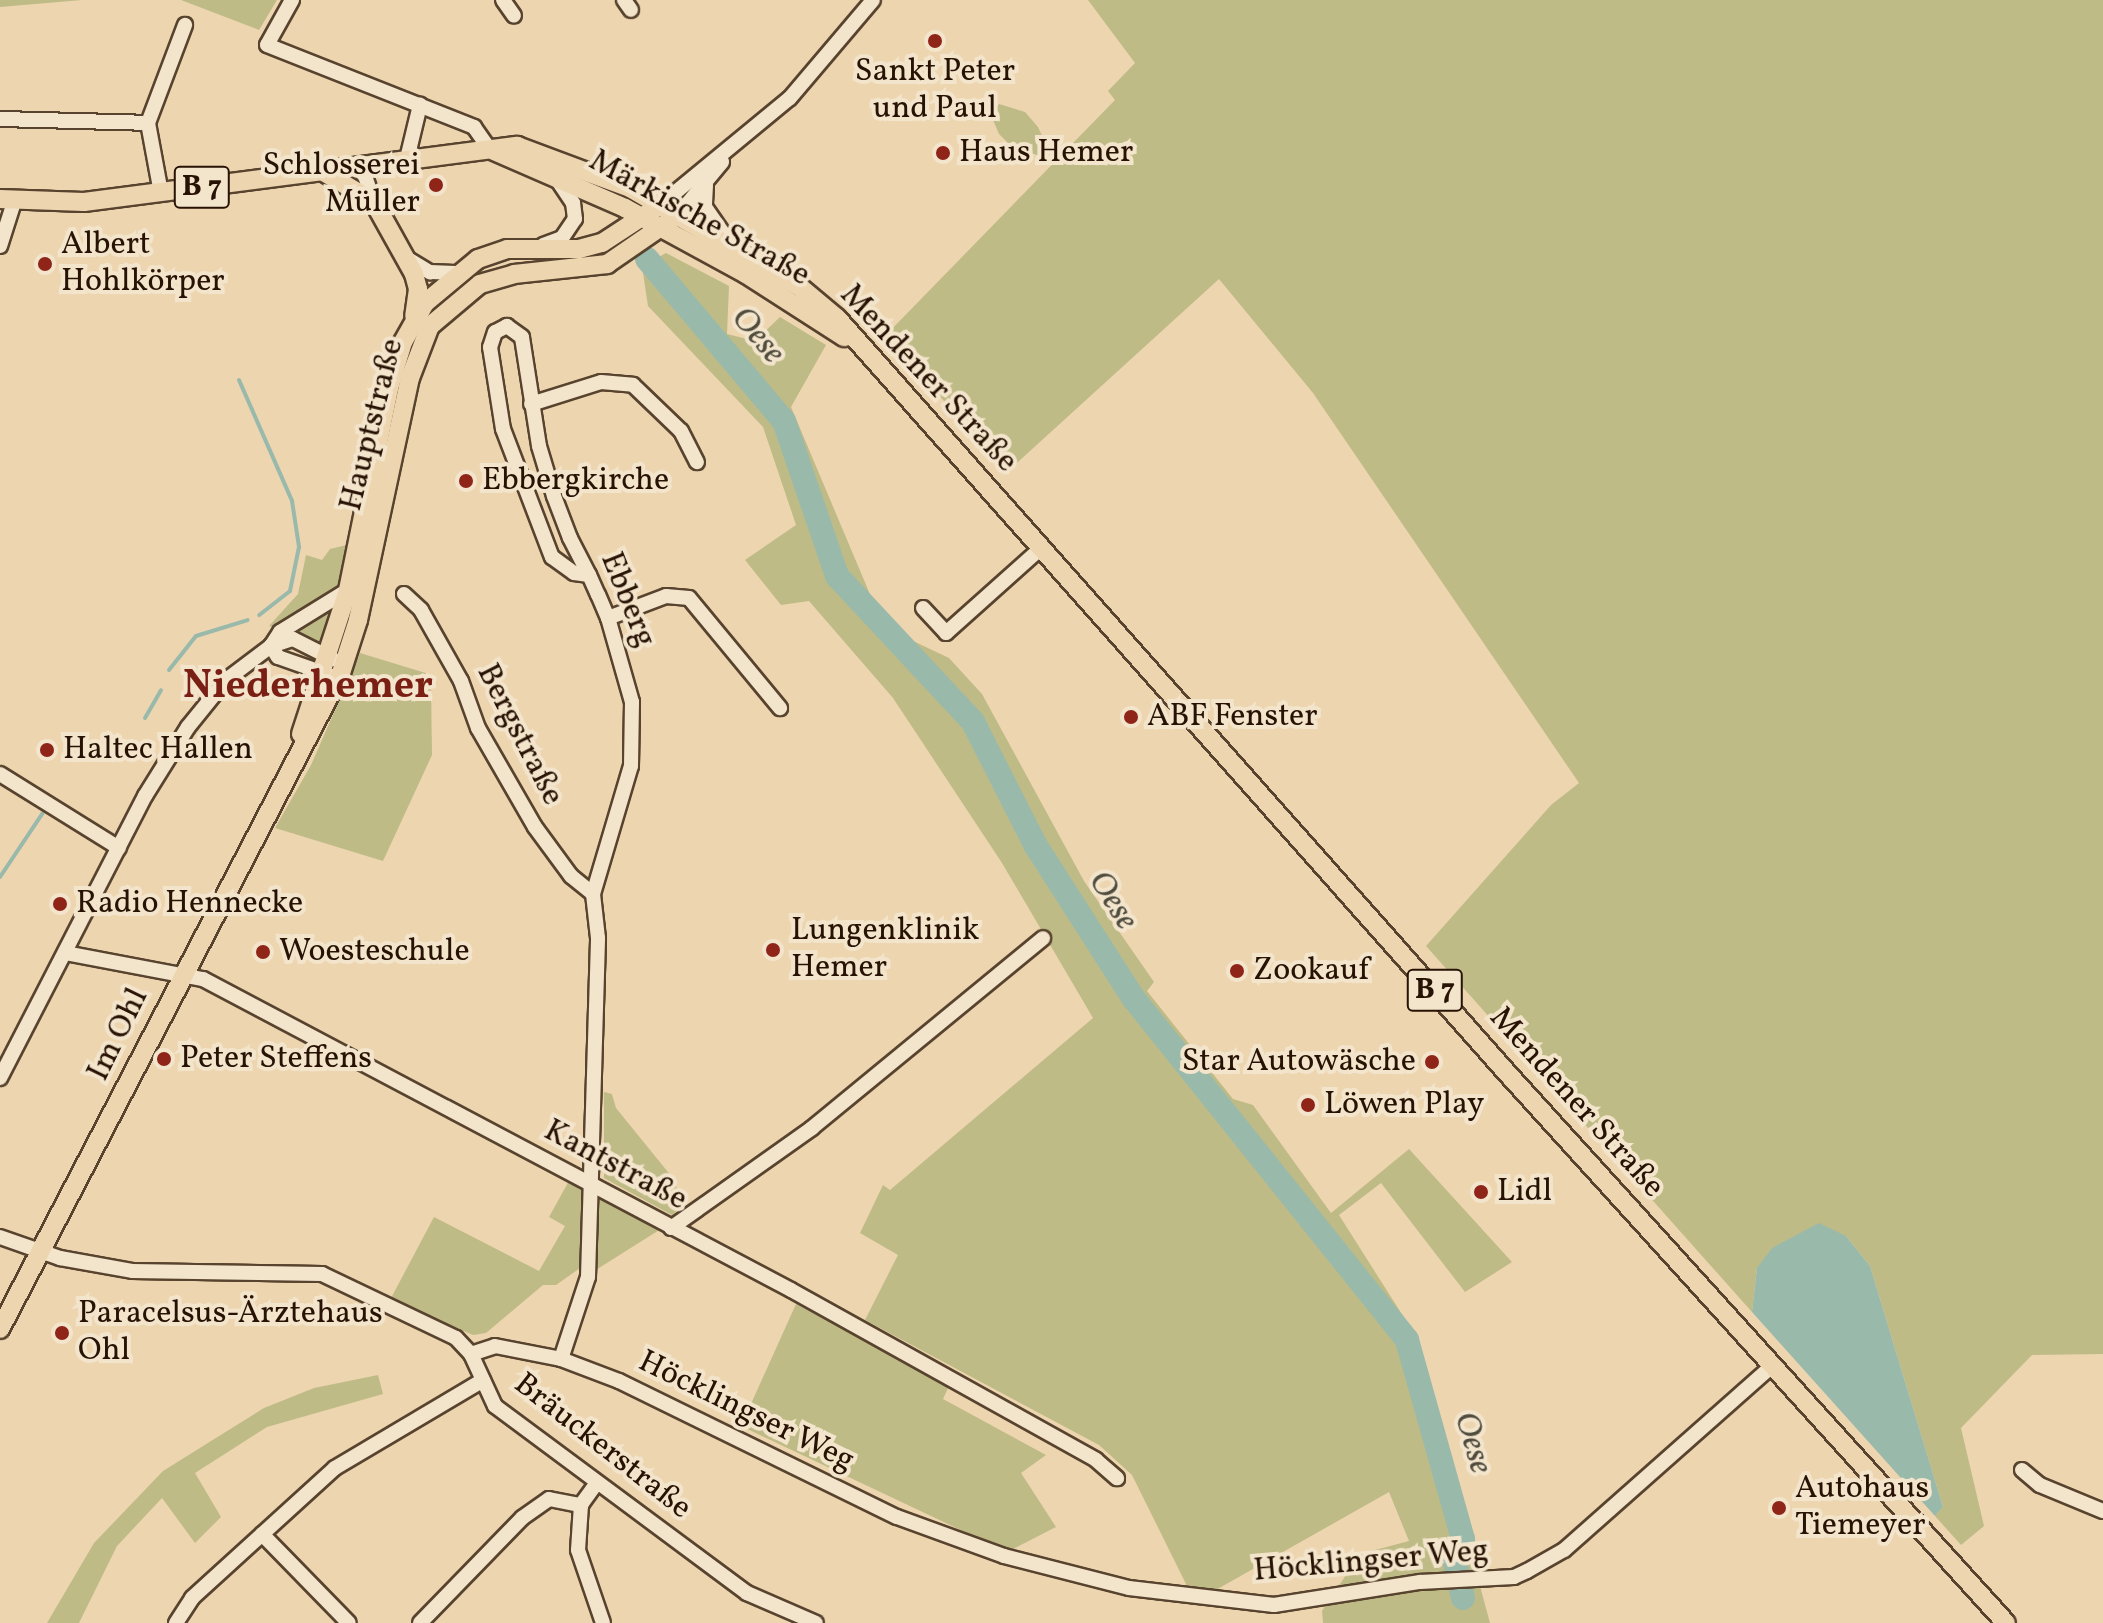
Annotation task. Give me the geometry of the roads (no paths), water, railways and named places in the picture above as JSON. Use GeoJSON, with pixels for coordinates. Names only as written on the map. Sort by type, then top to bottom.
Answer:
{"type":"FeatureCollection","features":[{"type":"Feature","properties":{"kind":"main road","name":"Märkische Straße"},"geometry":{"type":"LineString","coordinates":[[7,201],[161,193],[354,165],[517,146],[544,152],[678,215]]}},
{"type":"Feature","properties":{"kind":"main road","name":"Märkische Straße"},"geometry":{"type":"LineString","coordinates":[[493,151],[549,173],[643,218],[779,294],[867,354]]}},
{"type":"Feature","properties":{"kind":"main road","name":"Hauptstraße"},"geometry":{"type":"LineString","coordinates":[[320,170],[372,196],[408,259],[418,289],[358,620],[341,673]]}},
{"type":"Feature","properties":{"kind":"main road","name":"Hauptstraße"},"geometry":{"type":"LineString","coordinates":[[413,320],[455,273],[478,259],[536,246],[579,249],[602,243],[660,205]]}},
{"type":"Feature","properties":{"kind":"main road","name":"Hauptstraße"},"geometry":{"type":"LineString","coordinates":[[321,676],[348,590],[393,415],[430,326],[464,294],[499,277],[607,264],[662,229],[678,215]]}},
{"type":"Feature","properties":{"kind":"main road","name":"Mendener Straße"},"geometry":{"type":"LineString","coordinates":[[678,215],[730,243],[801,288],[837,318],[1771,1367],[2006,1623]]}},
{"type":"Feature","properties":{"kind":"main road","name":"Im Ohl"},"geometry":{"type":"LineString","coordinates":[[0,1329],[44,1252],[182,972],[341,673]]}},
{"type":"Feature","properties":{"kind":"main road","name":"Im Ohl"},"geometry":{"type":"LineString","coordinates":[[292,766],[321,676]]}},
{"type":"Feature","properties":{"kind":"street"},"geometry":{"type":"LineString","coordinates":[[292,0],[267,45],[474,127],[493,151]]}},
{"type":"Feature","properties":{"kind":"street"},"geometry":{"type":"LineString","coordinates":[[503,0],[514,16]]}},
{"type":"Feature","properties":{"kind":"street"},"geometry":{"type":"LineString","coordinates":[[660,205],[727,155],[824,63],[873,0]]}},
{"type":"Feature","properties":{"kind":"street"},"geometry":{"type":"LineString","coordinates":[[161,193],[148,123],[185,25]]}},
{"type":"Feature","properties":{"kind":"street"},"geometry":{"type":"LineString","coordinates":[[372,196],[384,169],[402,160],[420,105]]}},
{"type":"Feature","properties":{"kind":"street"},"geometry":{"type":"LineString","coordinates":[[0,119],[148,123]]}},
{"type":"Feature","properties":{"kind":"street"},"geometry":{"type":"LineString","coordinates":[[678,215],[706,185],[727,155]]}},
{"type":"Feature","properties":{"kind":"street","name":"Hauptstraße"},"geometry":{"type":"LineString","coordinates":[[354,165],[372,196]]}},
{"type":"Feature","properties":{"kind":"street","name":"Hauptstraße"},"geometry":{"type":"LineString","coordinates":[[536,246],[562,238],[575,219],[568,192],[549,173]]}},
{"type":"Feature","properties":{"kind":"street"},"geometry":{"type":"LineString","coordinates":[[706,185],[705,207],[730,243]]}},
{"type":"Feature","properties":{"kind":"street"},"geometry":{"type":"LineString","coordinates":[[0,246],[7,201]]}},
{"type":"Feature","properties":{"kind":"street"},"geometry":{"type":"LineString","coordinates":[[408,259],[430,272],[455,273]]}},
{"type":"Feature","properties":{"kind":"street","name":"Ebberg"},"geometry":{"type":"LineString","coordinates":[[589,575],[574,573],[552,557],[503,429],[490,347],[495,332],[507,326],[517,330],[531,404],[554,496],[589,575],[608,618],[632,702],[631,766],[593,894]]}},
{"type":"Feature","properties":{"kind":"street"},"geometry":{"type":"LineString","coordinates":[[531,404],[601,382],[633,385],[681,431],[697,462]]}},
{"type":"Feature","properties":{"kind":"street"},"geometry":{"type":"LineString","coordinates":[[923,608],[946,633],[1041,548]]}},
{"type":"Feature","properties":{"kind":"street"},"geometry":{"type":"LineString","coordinates":[[271,646],[280,632],[348,590]]}},
{"type":"Feature","properties":{"kind":"street","name":"Bergstraße"},"geometry":{"type":"LineString","coordinates":[[404,594],[421,610],[461,681],[478,728],[535,827],[571,876],[593,894]]}},
{"type":"Feature","properties":{"kind":"street"},"geometry":{"type":"LineString","coordinates":[[608,618],[666,596],[689,598],[780,708]]}},
{"type":"Feature","properties":{"kind":"street"},"geometry":{"type":"LineString","coordinates":[[0,1078],[119,848],[188,727],[226,680],[271,646],[293,639],[329,654],[341,673],[321,676],[278,657],[271,646]]}},
{"type":"Feature","properties":{"kind":"street"},"geometry":{"type":"LineString","coordinates":[[0,774],[119,848]]}},
{"type":"Feature","properties":{"kind":"street"},"geometry":{"type":"LineString","coordinates":[[561,1359],[588,1277],[598,938],[593,894]]}},
{"type":"Feature","properties":{"kind":"street"},"geometry":{"type":"LineString","coordinates":[[671,1228],[812,1128],[1043,938]]}},
{"type":"Feature","properties":{"kind":"street","name":"Kantstraße"},"geometry":{"type":"LineString","coordinates":[[65,953],[182,972],[590,1183],[1096,1460],[1117,1478]]}},
{"type":"Feature","properties":{"kind":"street","name":"Bräuckerstraße"},"geometry":{"type":"LineString","coordinates":[[0,1237],[44,1252],[132,1271],[322,1274],[456,1338],[471,1354],[495,1406],[596,1484],[747,1593],[816,1623]]}},
{"type":"Feature","properties":{"kind":"street","name":"Höcklingser Weg"},"geometry":{"type":"LineString","coordinates":[[471,1354],[495,1346],[561,1359],[732,1432],[897,1517],[1056,1572],[1129,1588],[1274,1605],[1441,1582],[1514,1577],[1564,1550],[1771,1367]]}},
{"type":"Feature","properties":{"kind":"street"},"geometry":{"type":"LineString","coordinates":[[176,1623],[192,1598],[335,1468],[483,1380]]}},
{"type":"Feature","properties":{"kind":"street"},"geometry":{"type":"LineString","coordinates":[[2022,1470],[2040,1485],[2103,1511]]}},
{"type":"Feature","properties":{"kind":"street"},"geometry":{"type":"LineString","coordinates":[[596,1484],[581,1505],[578,1550],[603,1623]]}},
{"type":"Feature","properties":{"kind":"street"},"geometry":{"type":"LineString","coordinates":[[420,1623],[522,1518],[549,1499],[581,1505]]}},
{"type":"Feature","properties":{"kind":"street"},"geometry":{"type":"LineString","coordinates":[[262,1534],[349,1623]]}},
{"type":"Feature","properties":{"kind":"waterway","name":"Oese"},"geometry":{"type":"LineString","coordinates":[[647,259],[784,421],[837,576],[973,722],[1036,846],[1134,999],[1407,1340],[1463,1539],[1453,1553],[1463,1598]]}},
{"type":"Feature","properties":{"kind":"waterway"},"geometry":{"type":"LineString","coordinates":[[239,380],[292,501],[299,547],[290,591],[259,615]]}},
{"type":"Feature","properties":{"kind":"waterway"},"geometry":{"type":"LineString","coordinates":[[169,670],[196,636],[248,620]]}},
{"type":"Feature","properties":{"kind":"waterway"},"geometry":{"type":"LineString","coordinates":[[145,718],[161,690]]}},
{"type":"Feature","properties":{"kind":"waterway"},"geometry":{"type":"LineString","coordinates":[[105,757],[118,747]]}},
{"type":"Feature","properties":{"kind":"waterway"},"geometry":{"type":"LineString","coordinates":[[0,877],[42,814]]}},
{"type":"Feature","properties":{"kind":"place","name":"Sankt Peter und Paul"},"geometry":{"type":"Point","coordinates":[935,41]}},
{"type":"Feature","properties":{"kind":"place","name":"Haus Hemer"},"geometry":{"type":"Point","coordinates":[943,153]}},
{"type":"Feature","properties":{"kind":"place","name":"Schlosserei Müller"},"geometry":{"type":"Point","coordinates":[436,185]}},
{"type":"Feature","properties":{"kind":"place","name":"Albert Hohlkörper"},"geometry":{"type":"Point","coordinates":[45,264]}},
{"type":"Feature","properties":{"kind":"place","name":"Ebbergkirche"},"geometry":{"type":"Point","coordinates":[466,481]}},
{"type":"Feature","properties":{"kind":"place","name":"ABF Fenster"},"geometry":{"type":"Point","coordinates":[1131,717]}},
{"type":"Feature","properties":{"kind":"place","name":"Haltec Hallen"},"geometry":{"type":"Point","coordinates":[47,750]}},
{"type":"Feature","properties":{"kind":"place","name":"Radio Hennecke"},"geometry":{"type":"Point","coordinates":[60,904]}},
{"type":"Feature","properties":{"kind":"place","name":"Lungenklinik Hemer"},"geometry":{"type":"Point","coordinates":[773,950]}},
{"type":"Feature","properties":{"kind":"place","name":"Woesteschule"},"geometry":{"type":"Point","coordinates":[263,952]}},
{"type":"Feature","properties":{"kind":"place","name":"Zookauf"},"geometry":{"type":"Point","coordinates":[1237,971]}},
{"type":"Feature","properties":{"kind":"place","name":"Peter Steffens"},"geometry":{"type":"Point","coordinates":[164,1059]}},
{"type":"Feature","properties":{"kind":"place","name":"Star Autowäsche"},"geometry":{"type":"Point","coordinates":[1432,1062]}},
{"type":"Feature","properties":{"kind":"place","name":"Löwen Play"},"geometry":{"type":"Point","coordinates":[1308,1105]}},
{"type":"Feature","properties":{"kind":"place","name":"Lidl"},"geometry":{"type":"Point","coordinates":[1481,1192]}},
{"type":"Feature","properties":{"kind":"place","name":"Paracelsus-Ärztehaus Ohl"},"geometry":{"type":"Point","coordinates":[62,1333]}},
{"type":"Feature","properties":{"kind":"place","name":"Autohaus Tiemeyer"},"geometry":{"type":"Point","coordinates":[1779,1508]}},
{"type":"Feature","properties":{"kind":"district","name":"Niederhemer"},"geometry":{"type":"Point","coordinates":[308,687]}}]}
